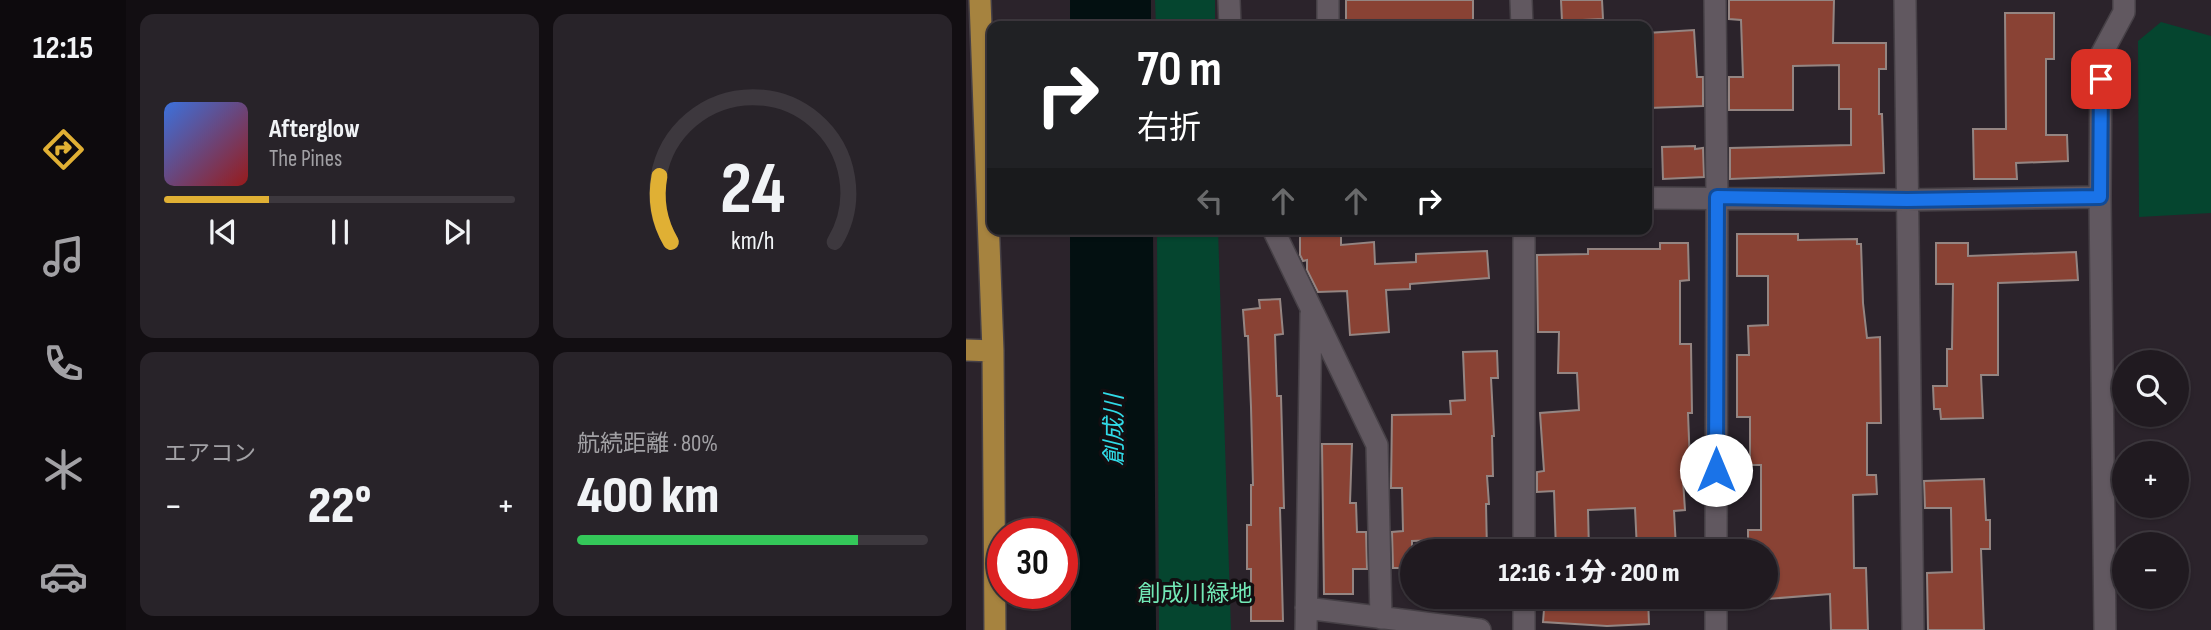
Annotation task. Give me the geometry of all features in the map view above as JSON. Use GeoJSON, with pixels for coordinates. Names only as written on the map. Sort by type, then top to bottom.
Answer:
{"type":"FeatureCollection","features":[{"type":"Feature","properties":{"kind":"highway"},"geometry":{"type":"LineString","coordinates":[[980,0],[987,189]]}},
{"type":"Feature","properties":{"kind":"highway"},"geometry":{"type":"LineString","coordinates":[[989,235],[993,351],[995,630]]}},
{"type":"Feature","properties":{"kind":"highway"},"geometry":{"type":"LineString","coordinates":[[966,350],[993,351]]}},
{"type":"Feature","properties":{"kind":"street"},"geometry":{"type":"LineString","coordinates":[[1229,0],[1230,21]]}},
{"type":"Feature","properties":{"kind":"street"},"geometry":{"type":"LineString","coordinates":[[1328,0],[1328,21]]}},
{"type":"Feature","properties":{"kind":"street"},"geometry":{"type":"LineString","coordinates":[[1521,0],[1522,21]]}},
{"type":"Feature","properties":{"kind":"street"},"geometry":{"type":"LineString","coordinates":[[1715,0],[1716,539]]}},
{"type":"Feature","properties":{"kind":"street"},"geometry":{"type":"LineString","coordinates":[[1905,0],[1913,630]]}},
{"type":"Feature","properties":{"kind":"street"},"geometry":{"type":"LineString","coordinates":[[2105,630],[2101,55],[2124,12],[2124,0]]}},
{"type":"Feature","properties":{"kind":"street"},"geometry":{"type":"LineString","coordinates":[[1652,198],[1907,200],[2100,197]]}},
{"type":"Feature","properties":{"kind":"street"},"geometry":{"type":"LineString","coordinates":[[1276,235],[1377,445],[1381,618]]}},
{"type":"Feature","properties":{"kind":"street"},"geometry":{"type":"LineString","coordinates":[[1524,235],[1524,539]]}},
{"type":"Feature","properties":{"kind":"street"},"geometry":{"type":"LineString","coordinates":[[1306,630],[1311,308]]}},
{"type":"Feature","properties":{"kind":"street"},"geometry":{"type":"LineString","coordinates":[[1306,608],[1480,630]]}},
{"type":"Feature","properties":{"kind":"street"},"geometry":{"type":"LineString","coordinates":[[1524,609],[1524,630]]}},
{"type":"Feature","properties":{"kind":"street"},"geometry":{"type":"LineString","coordinates":[[1716,609],[1716,630]]}},
{"type":"Feature","properties":{"kind":"green space"},"geometry":{"type":"Polygon","coordinates":[[[1155,0],[1215,0],[1215,21],[1156,21],[1155,0]]]}},
{"type":"Feature","properties":{"kind":"green space"},"geometry":{"type":"Polygon","coordinates":[[[2161,22],[2211,36],[2211,213],[2139,217],[2138,41],[2161,22]]]}},
{"type":"Feature","properties":{"kind":"green space","name":"創成川緑地"},"geometry":{"type":"Polygon","coordinates":[[[1157,235],[1218,235],[1231,630],[1159,630],[1157,235]]]}},
{"type":"Feature","properties":{"kind":"water"},"geometry":{"type":"Polygon","coordinates":[[[1070,0],[1151,0],[1151,21],[1070,21],[1070,0]]]}},
{"type":"Feature","properties":{"kind":"water","name":"創成川"},"geometry":{"type":"Polygon","coordinates":[[[1070,235],[1153,235],[1156,630],[1071,630],[1071,609],[1078,609],[1078,518],[1071,518],[1070,235]]]}},
{"type":"Feature","properties":{"kind":"building"},"geometry":{"type":"Polygon","coordinates":[[[1346,0],[1473,0],[1473,21],[1346,20],[1346,0]]]}},
{"type":"Feature","properties":{"kind":"building"},"geometry":{"type":"Polygon","coordinates":[[[1561,0],[1602,0],[1603,19],[1562,21],[1561,0]]]}},
{"type":"Feature","properties":{"kind":"building"},"geometry":{"type":"Polygon","coordinates":[[[1729,0],[1834,0],[1833,43],[1886,43],[1886,69],[1879,69],[1879,114],[1882,114],[1884,173],[1730,179],[1730,148],[1851,145],[1851,109],[1839,109],[1839,65],[1793,66],[1793,110],[1729,110],[1729,77],[1743,77],[1741,20],[1729,19],[1729,0]]]}},
{"type":"Feature","properties":{"kind":"building"},"geometry":{"type":"Polygon","coordinates":[[[2005,13],[2054,13],[2054,59],[2046,59],[2046,135],[2067,135],[2068,161],[2016,163],[2017,179],[1974,179],[1973,129],[2006,129],[2005,13]]]}},
{"type":"Feature","properties":{"kind":"building"},"geometry":{"type":"Polygon","coordinates":[[[1694,30],[1697,77],[1703,77],[1703,106],[1652,108],[1652,33],[1694,30]]]}},
{"type":"Feature","properties":{"kind":"building"},"geometry":{"type":"Polygon","coordinates":[[[1695,146],[1695,149],[1703,148],[1704,177],[1663,179],[1662,147],[1695,146]]]}},
{"type":"Feature","properties":{"kind":"building"},"geometry":{"type":"Polygon","coordinates":[[[1737,234],[1798,234],[1798,240],[1857,239],[1857,244],[1861,244],[1867,338],[1880,337],[1881,423],[1867,423],[1867,475],[1876,475],[1877,494],[1853,495],[1854,568],[1866,568],[1868,630],[1831,630],[1830,594],[1778,598],[1778,539],[1748,539],[1748,530],[1761,530],[1761,465],[1750,465],[1750,417],[1737,417],[1737,355],[1749,355],[1748,326],[1768,325],[1768,276],[1737,276],[1737,234]]]}},
{"type":"Feature","properties":{"kind":"building"},"geometry":{"type":"Polygon","coordinates":[[[1300,235],[1341,235],[1341,245],[1374,242],[1375,264],[1416,262],[1416,254],[1487,251],[1489,278],[1410,284],[1410,289],[1386,290],[1389,332],[1350,335],[1347,291],[1318,292],[1307,270],[1307,260],[1303,261],[1300,255],[1300,235]]]}},
{"type":"Feature","properties":{"kind":"building"},"geometry":{"type":"Polygon","coordinates":[[[1660,243],[1688,243],[1689,280],[1680,281],[1680,344],[1691,344],[1692,413],[1688,413],[1690,465],[1682,465],[1685,510],[1674,511],[1676,539],[1636,539],[1635,508],[1588,510],[1589,539],[1556,539],[1554,491],[1537,492],[1537,472],[1544,471],[1540,413],[1579,410],[1577,373],[1558,373],[1559,332],[1538,332],[1537,255],[1588,254],[1588,249],[1660,249],[1660,243]]]}},
{"type":"Feature","properties":{"kind":"building"},"geometry":{"type":"Polygon","coordinates":[[[1936,243],[1968,243],[1968,256],[2076,252],[2078,280],[1998,283],[1998,375],[1981,375],[1983,418],[1941,419],[1940,409],[1934,409],[1933,386],[1947,386],[1947,349],[1952,349],[1953,284],[1936,284],[1936,243]]]}},
{"type":"Feature","properties":{"kind":"building"},"geometry":{"type":"Polygon","coordinates":[[[1280,299],[1283,334],[1275,335],[1277,396],[1281,396],[1283,621],[1251,621],[1251,569],[1247,569],[1247,525],[1251,525],[1253,485],[1251,407],[1248,336],[1245,336],[1243,310],[1260,308],[1259,300],[1280,299]]]}},
{"type":"Feature","properties":{"kind":"building"},"geometry":{"type":"Polygon","coordinates":[[[1497,351],[1498,378],[1491,378],[1493,476],[1487,476],[1489,504],[1486,504],[1487,539],[1400,539],[1400,568],[1393,568],[1392,532],[1403,531],[1402,488],[1391,488],[1392,415],[1451,414],[1450,401],[1465,400],[1463,352],[1497,351]]]}},
{"type":"Feature","properties":{"kind":"building"},"geometry":{"type":"Polygon","coordinates":[[[1322,444],[1352,444],[1350,503],[1356,503],[1357,532],[1366,532],[1367,569],[1353,569],[1353,594],[1324,594],[1322,444]]]}},
{"type":"Feature","properties":{"kind":"building"},"geometry":{"type":"Polygon","coordinates":[[[1984,479],[1986,520],[1990,520],[1990,549],[1981,549],[1984,630],[1928,630],[1927,573],[1952,572],[1951,508],[1925,508],[1924,481],[1984,479]]]}},
{"type":"Feature","properties":{"kind":"building"},"geometry":{"type":"Polygon","coordinates":[[[1544,609],[1648,609],[1649,624],[1607,626],[1543,622],[1544,609]]]}},
{"type":"Feature","properties":{"kind":"route"},"geometry":{"type":"LineString","coordinates":[[1716,470],[1717,197],[1907,200],[2100,197],[2101,79]]}}]}
